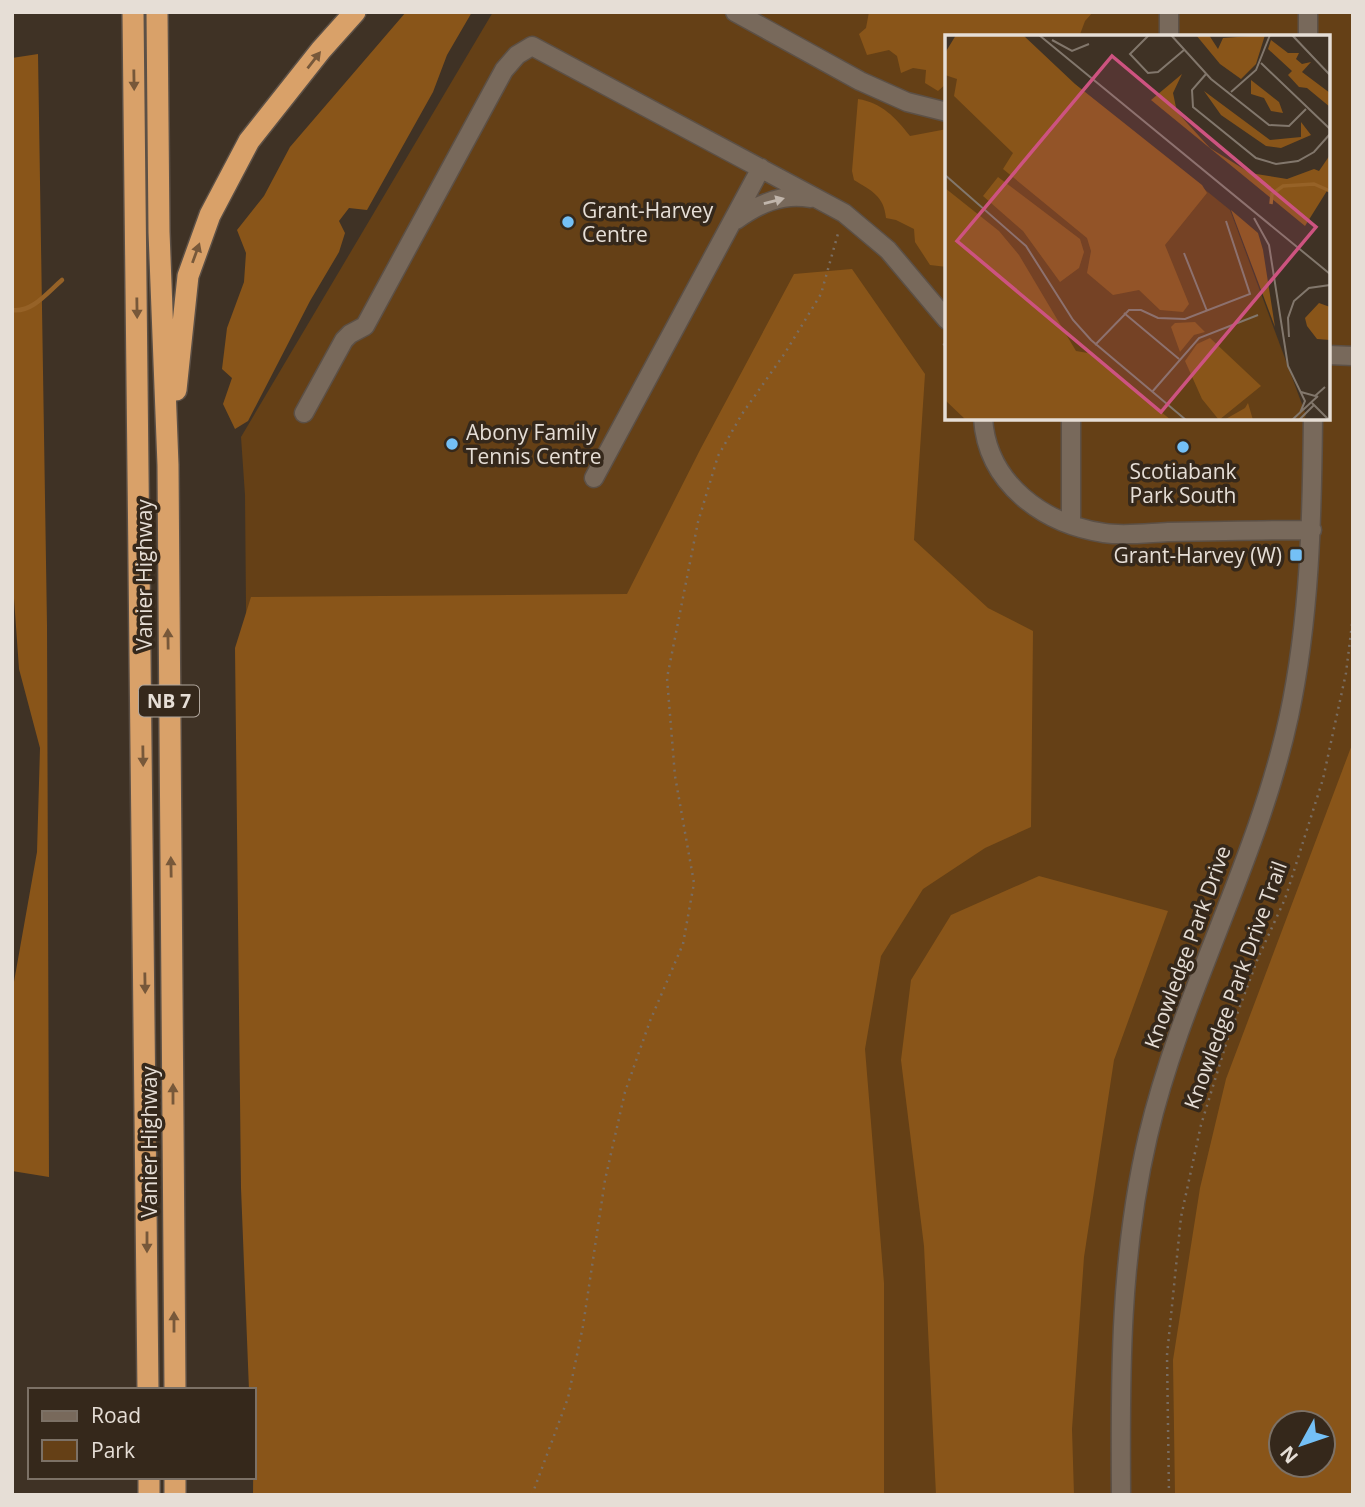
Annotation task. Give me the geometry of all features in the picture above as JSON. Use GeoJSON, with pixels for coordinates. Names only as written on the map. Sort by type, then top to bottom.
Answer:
{"type":"FeatureCollection","features":[{"type":"Feature","properties":{"kind":"highway","name":"Vanier Highway"},"geometry":{"type":"LineString","coordinates":[[133,12],[148,1388]]}},
{"type":"Feature","properties":{"kind":"highway","name":"Vanier Highway"},"geometry":{"type":"LineString","coordinates":[[157,12],[159,232],[168,465],[175,1388]]}},
{"type":"Feature","properties":{"kind":"highway"},"geometry":{"type":"LineString","coordinates":[[168,465],[188,276],[209,215],[249,141],[321,50],[355,12]]}},
{"type":"Feature","properties":{"kind":"street"},"geometry":{"type":"LineString","coordinates":[[735,12],[860,81],[907,102],[945,112]]}},
{"type":"Feature","properties":{"kind":"street"},"geometry":{"type":"LineString","coordinates":[[1169,12],[1169,35]]}},
{"type":"Feature","properties":{"kind":"street"},"geometry":{"type":"LineString","coordinates":[[1308,12],[1308,35]]}},
{"type":"Feature","properties":{"kind":"street"},"geometry":{"type":"LineString","coordinates":[[304,413],[344,340],[365,326],[505,70],[517,55],[532,46],[855,220],[872,234],[945,318]]}},
{"type":"Feature","properties":{"kind":"street"},"geometry":{"type":"LineString","coordinates":[[594,478],[761,168]]}},
{"type":"Feature","properties":{"kind":"street"},"geometry":{"type":"LineString","coordinates":[[730,225],[753,207],[772,200],[790,197],[824,201]]}},
{"type":"Feature","properties":{"kind":"street"},"geometry":{"type":"LineString","coordinates":[[1330,355],[1353,356]]}},
{"type":"Feature","properties":{"kind":"street"},"geometry":{"type":"LineString","coordinates":[[984,420],[984,430],[995,461],[1023,500],[1040,511],[1071,524],[1105,533],[1312,530]]}},
{"type":"Feature","properties":{"kind":"street"},"geometry":{"type":"LineString","coordinates":[[1071,524],[1072,420]]}},
{"type":"Feature","properties":{"kind":"street","name":"Knowledge Park Drive"},"geometry":{"type":"LineString","coordinates":[[1121,1495],[1121,1328],[1136,1192],[1163,1079],[1182,1021],[1245,858],[1289,717],[1303,631],[1312,530],[1313,420]]}},
{"type":"Feature","properties":{"kind":"path"},"geometry":{"type":"LineString","coordinates":[[532,1495],[568,1398],[583,1326],[605,1180],[625,1092],[650,1021],[683,944],[694,883],[675,776],[667,678],[698,522],[718,456],[821,294],[839,230]]}},
{"type":"Feature","properties":{"kind":"path","name":"Knowledge Park Drive Trail"},"geometry":{"type":"LineString","coordinates":[[1169,1495],[1167,1355],[1181,1217],[1201,1125],[1226,1045],[1258,957],[1285,900],[1323,779],[1346,673],[1353,616]]}},
{"type":"Feature","properties":{"kind":"green space"},"geometry":{"type":"Polygon","coordinates":[[[493,12],[1353,12],[1353,1495],[254,1495],[256,1388],[253,1388],[245,495],[241,437],[493,12]]]}},
{"type":"Feature","properties":{"kind":"shaded area"},"geometry":{"type":"Polygon","coordinates":[[[406,12],[472,12],[447,55],[433,92],[367,210],[349,208],[339,221],[345,233],[339,252],[310,301],[248,421],[235,429],[223,404],[232,378],[222,369],[227,328],[244,282],[246,253],[237,230],[264,196],[290,147],[406,12]]]}},
{"type":"Feature","properties":{"kind":"shaded area"},"geometry":{"type":"Polygon","coordinates":[[[869,12],[1093,12],[1085,21],[1080,35],[945,35],[945,85],[938,91],[925,83],[926,70],[913,68],[901,73],[897,56],[889,50],[867,55],[859,34],[866,28],[869,12]]]}},
{"type":"Feature","properties":{"kind":"shaded area"},"geometry":{"type":"Polygon","coordinates":[[[38,54],[47,625],[49,1177],[12,1171],[12,993],[37,852],[40,748],[19,669],[12,570],[12,58],[38,54]]]}},
{"type":"Feature","properties":{"kind":"shaded area"},"geometry":{"type":"Polygon","coordinates":[[[858,99],[887,112],[910,136],[945,129],[945,267],[930,265],[915,242],[914,229],[886,218],[880,199],[854,180],[852,171],[858,99]]]}},
{"type":"Feature","properties":{"kind":"shaded area"},"geometry":{"type":"Polygon","coordinates":[[[852,269],[925,374],[914,540],[988,608],[1033,631],[1031,827],[985,848],[923,889],[881,956],[865,1049],[884,1283],[884,1495],[253,1495],[253,1479],[256,1479],[256,1388],[249,1388],[241,1188],[235,648],[251,597],[627,594],[794,274],[852,269]]]}},
{"type":"Feature","properties":{"kind":"shaded area"},"geometry":{"type":"Polygon","coordinates":[[[1353,742],[1353,1495],[1175,1495],[1173,1360],[1200,1188],[1226,1079],[1353,742]]]}},
{"type":"Feature","properties":{"kind":"shaded area"},"geometry":{"type":"Polygon","coordinates":[[[1039,876],[1168,911],[1114,1060],[1084,1257],[1072,1429],[1074,1495],[936,1495],[924,1246],[901,1060],[911,980],[951,915],[1039,876]]]}},
{"type":"Feature","properties":{"kind":"waterway"},"geometry":{"type":"LineString","coordinates":[[12,310],[33,305],[62,280]]}},
{"type":"Feature","properties":{"kind":"place","name":"Grant-Harvey Centre"},"geometry":{"type":"Point","coordinates":[568,222]}},
{"type":"Feature","properties":{"kind":"place","name":"Abony Family Tennis Centre"},"geometry":{"type":"Point","coordinates":[452,444]}},
{"type":"Feature","properties":{"kind":"place","name":"Scotiabank Park South"},"geometry":{"type":"Point","coordinates":[1183,447]}},
{"type":"Feature","properties":{"kind":"place","name":"Grant-Harvey (W)"},"geometry":{"type":"Point","coordinates":[1296,555]}}]}
